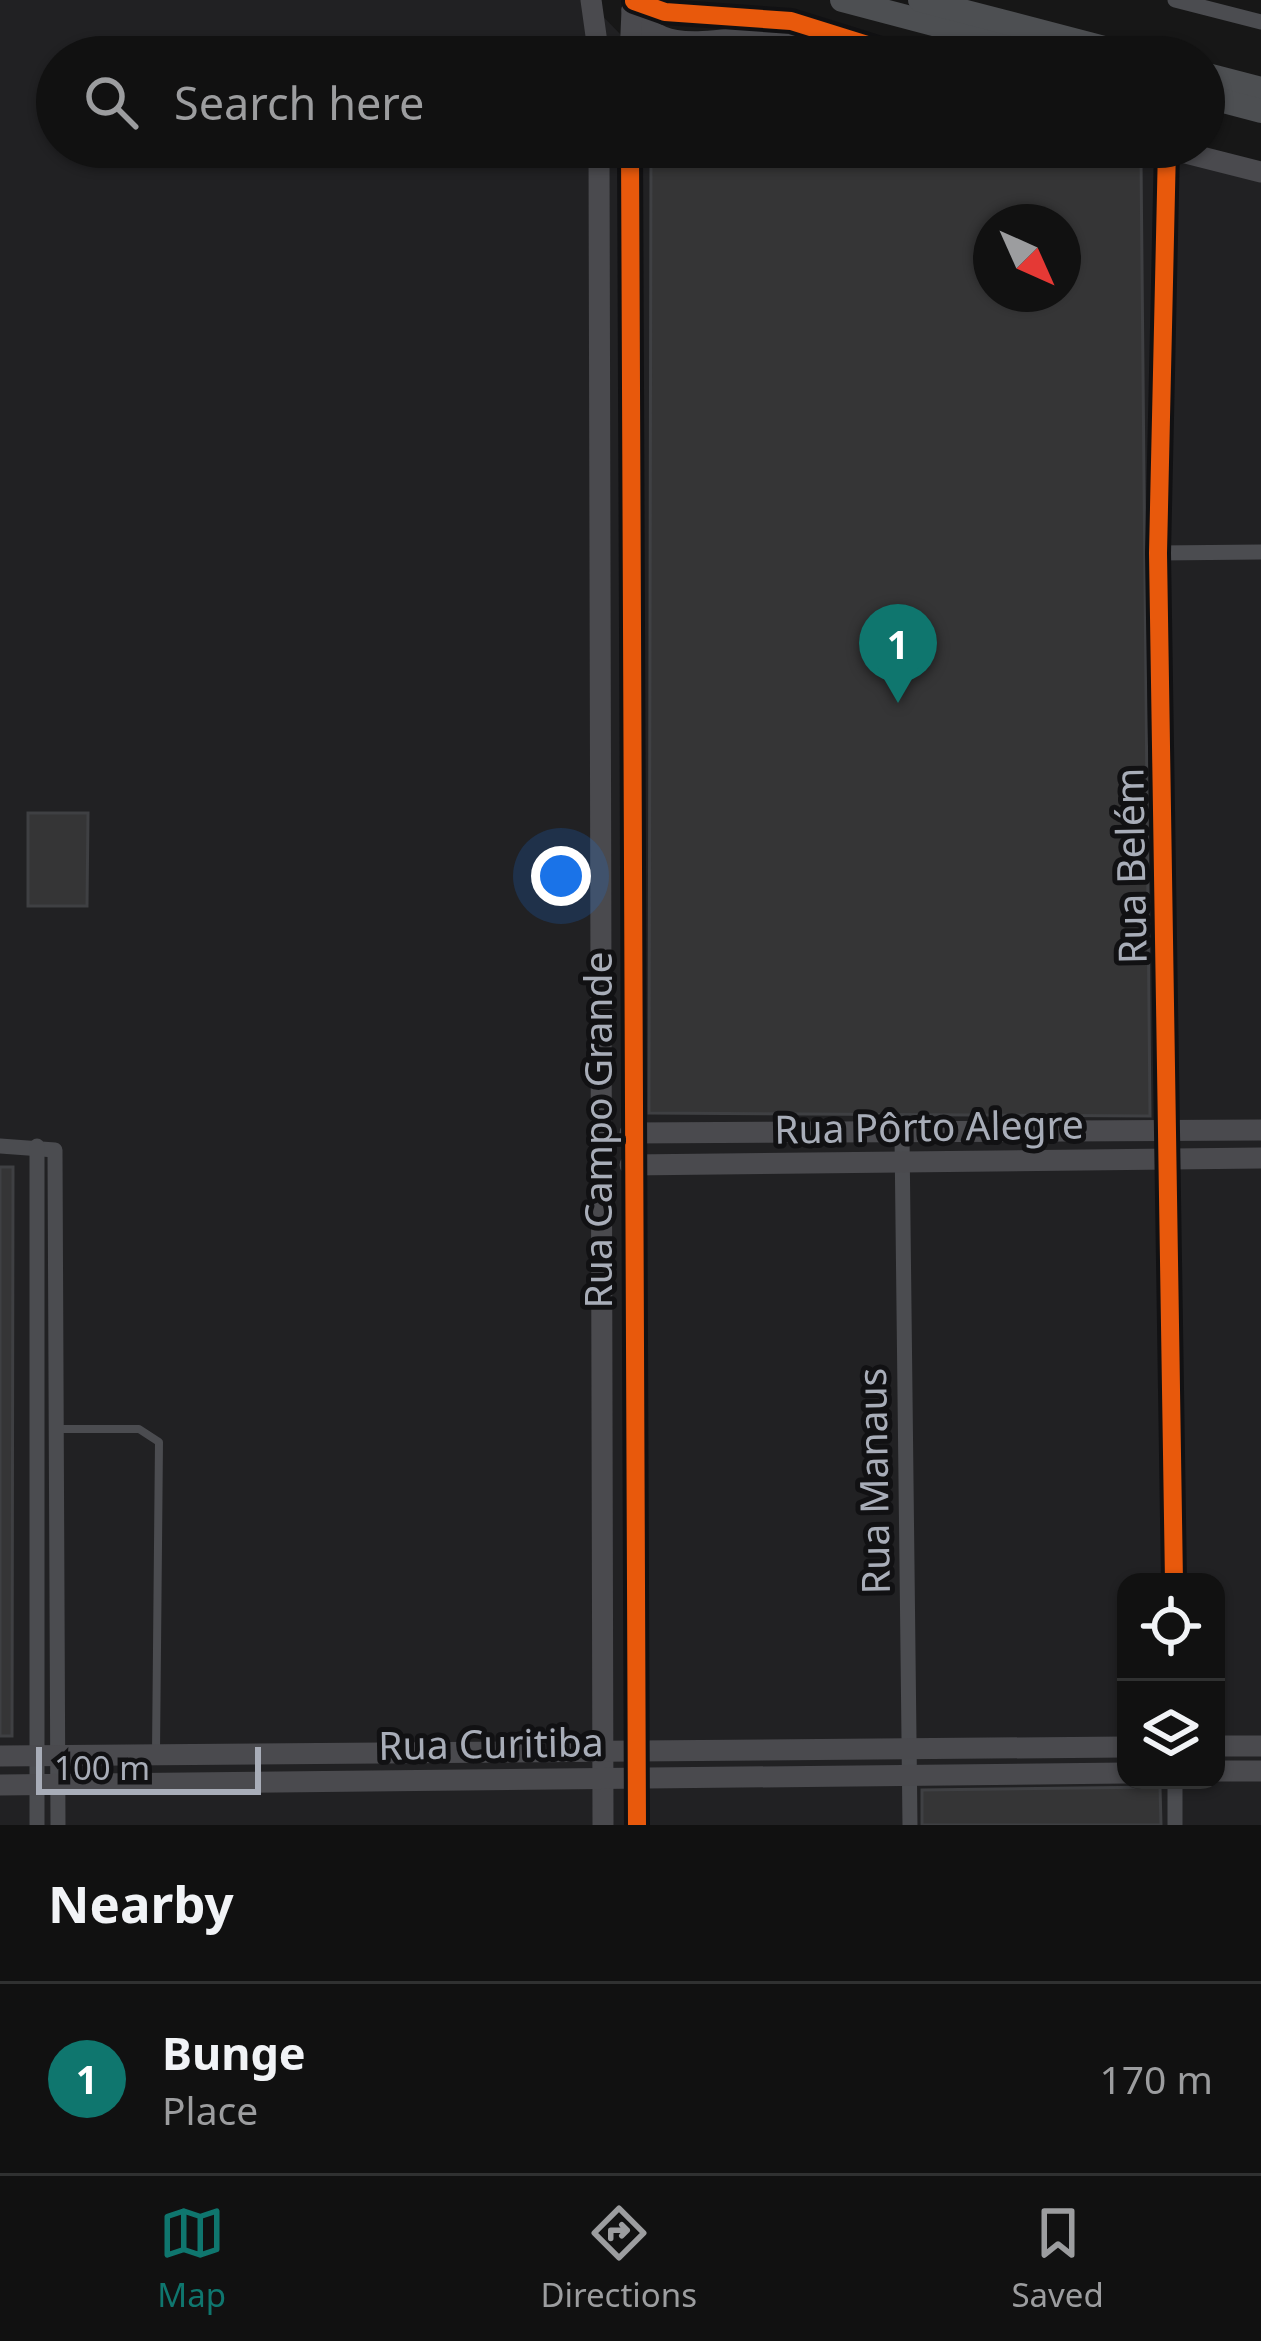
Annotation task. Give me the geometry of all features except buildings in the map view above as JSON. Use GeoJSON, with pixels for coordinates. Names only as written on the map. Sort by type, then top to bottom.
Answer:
{"type":"FeatureCollection","features":[{"type":"Feature","properties":{"kind":"main road"},"geometry":{"type":"LineString","coordinates":[[842,0],[979,36]]}},
{"type":"Feature","properties":{"kind":"main road"},"geometry":{"type":"LineString","coordinates":[[920,0],[1058,36]]}},
{"type":"Feature","properties":{"kind":"main road"},"geometry":{"type":"LineString","coordinates":[[1225,91],[1261,88]]}},
{"type":"Feature","properties":{"kind":"main road"},"geometry":{"type":"LineString","coordinates":[[1225,99],[1261,111]]}},
{"type":"Feature","properties":{"kind":"street"},"geometry":{"type":"LineString","coordinates":[[591,0],[596,36]]}},
{"type":"Feature","properties":{"kind":"street"},"geometry":{"type":"LineString","coordinates":[[1175,0],[1261,22]]}},
{"type":"Feature","properties":{"kind":"street"},"geometry":{"type":"LineString","coordinates":[[633,5],[644,26],[660,36]]}},
{"type":"Feature","properties":{"kind":"street"},"geometry":{"type":"LineString","coordinates":[[631,36],[633,5]]}},
{"type":"Feature","properties":{"kind":"street"},"geometry":{"type":"LineString","coordinates":[[1225,163],[1261,172]]}},
{"type":"Feature","properties":{"kind":"street","name":"Rua Campo Grande"},"geometry":{"type":"LineString","coordinates":[[599,168],[602,1825]]}},
{"type":"Feature","properties":{"kind":"street","name":"Rua Campo Grande"},"geometry":{"type":"LineString","coordinates":[[630,168],[630,1165],[637,1825]]}},
{"type":"Feature","properties":{"kind":"street","name":"Rua Belém"},"geometry":{"type":"LineString","coordinates":[[1166,168],[1158,553],[1174,1573]]}},
{"type":"Feature","properties":{"kind":"street"},"geometry":{"type":"LineString","coordinates":[[1158,553],[1261,552]]}},
{"type":"Feature","properties":{"kind":"street","name":"Rua Pôrto Alegre"},"geometry":{"type":"LineString","coordinates":[[598,1132],[902,1136],[1261,1130]]}},
{"type":"Feature","properties":{"kind":"street"},"geometry":{"type":"LineString","coordinates":[[1013,1134],[1014,1162]]}},
{"type":"Feature","properties":{"kind":"street"},"geometry":{"type":"LineString","coordinates":[[745,1165],[746,1135]]}},
{"type":"Feature","properties":{"kind":"street"},"geometry":{"type":"LineString","coordinates":[[813,1166],[814,1136]]}},
{"type":"Feature","properties":{"kind":"street","name":"Rua Manaus"},"geometry":{"type":"LineString","coordinates":[[902,1136],[910,1825]]}},
{"type":"Feature","properties":{"kind":"street"},"geometry":{"type":"LineString","coordinates":[[0,1146],[55,1150],[56,1631],[46,1785],[37,1825]]}},
{"type":"Feature","properties":{"kind":"street"},"geometry":{"type":"LineString","coordinates":[[37,1146],[38,1628],[47,1755]]}},
{"type":"Feature","properties":{"kind":"street","name":"Rua Pôrto Alegre"},"geometry":{"type":"LineString","coordinates":[[598,1160],[630,1165],[813,1166],[1261,1158]]}},
{"type":"Feature","properties":{"kind":"street"},"geometry":{"type":"LineString","coordinates":[[38,1628],[56,1631]]}},
{"type":"Feature","properties":{"kind":"street"},"geometry":{"type":"LineString","coordinates":[[1225,1746],[1261,1746]]}},
{"type":"Feature","properties":{"kind":"street","name":"Rua Curitiba"},"geometry":{"type":"LineString","coordinates":[[0,1756],[1117,1747]]}},
{"type":"Feature","properties":{"kind":"street"},"geometry":{"type":"LineString","coordinates":[[705,1778],[707,1750]]}},
{"type":"Feature","properties":{"kind":"street"},"geometry":{"type":"LineString","coordinates":[[1225,1772],[1261,1771]]}},
{"type":"Feature","properties":{"kind":"street","name":"Rua Curitiba"},"geometry":{"type":"LineString","coordinates":[[0,1784],[1117,1772]]}},
{"type":"Feature","properties":{"kind":"street"},"geometry":{"type":"LineString","coordinates":[[46,1785],[58,1825]]}},
{"type":"Feature","properties":{"kind":"street"},"geometry":{"type":"LineString","coordinates":[[1175,1789],[1175,1825]]}},
{"type":"Feature","properties":{"kind":"lane"},"geometry":{"type":"LineString","coordinates":[[38,1426],[139,1429],[159,1442],[156,1754]]}},
{"type":"Feature","properties":{"kind":"shaded area"},"geometry":{"type":"Polygon","coordinates":[[[0,0],[587,0],[622,36],[36,36],[36,168],[1220,168],[1261,178],[1261,1825],[0,1825],[0,0]]]}},
{"type":"Feature","properties":{"kind":"cycle path"},"geometry":{"type":"LineString","coordinates":[[634,1],[665,12],[791,21],[839,36]]}},
{"type":"Feature","properties":{"kind":"cycle path"},"geometry":{"type":"LineString","coordinates":[[630,168],[637,1825]]}},
{"type":"Feature","properties":{"kind":"cycle path"},"geometry":{"type":"LineString","coordinates":[[1167,168],[1158,553],[1174,1573]]}},
{"type":"Feature","properties":{"kind":"place","name":"Bunge"},"geometry":{"type":"Point","coordinates":[898,703]}}]}
